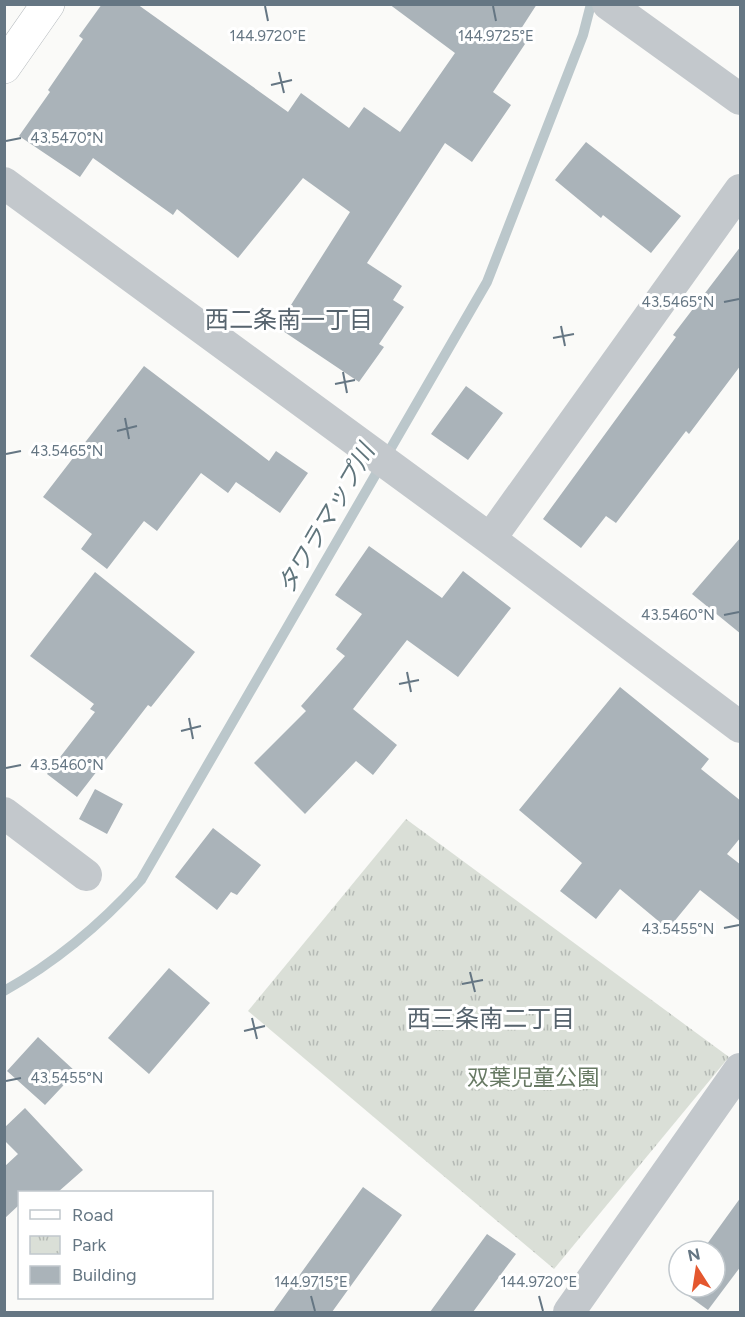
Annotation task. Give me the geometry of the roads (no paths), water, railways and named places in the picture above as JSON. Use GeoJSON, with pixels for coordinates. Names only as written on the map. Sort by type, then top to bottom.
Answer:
{"type":"FeatureCollection","features":[{"type":"Feature","properties":{"kind":"main road"},"geometry":{"type":"LineString","coordinates":[[4,67],[48,4]]}},
{"type":"Feature","properties":{"kind":"street"},"geometry":{"type":"LineString","coordinates":[[608,4],[741,99]]}},
{"type":"Feature","properties":{"kind":"street"},"geometry":{"type":"LineString","coordinates":[[4,183],[490,539],[741,727]]}},
{"type":"Feature","properties":{"kind":"street"},"geometry":{"type":"LineString","coordinates":[[490,539],[741,190]]}},
{"type":"Feature","properties":{"kind":"street"},"geometry":{"type":"LineString","coordinates":[[4,813],[86,875]]}},
{"type":"Feature","properties":{"kind":"street"},"geometry":{"type":"LineString","coordinates":[[569,1312],[741,1069]]}},
{"type":"Feature","properties":{"kind":"waterway","name":"タワラマップ川"},"geometry":{"type":"LineString","coordinates":[[4,991],[60,955],[110,912],[141,880],[487,282],[583,35],[591,4]]}},
{"type":"Feature","properties":{"kind":"district","name":"西二条南一丁目"},"geometry":{"type":"Point","coordinates":[289,320]}},
{"type":"Feature","properties":{"kind":"district","name":"西三条南二丁目"},"geometry":{"type":"Point","coordinates":[491,1019]}},
{"type":"Feature","properties":{"kind":"park label","name":"双葉児童公園"},"geometry":{"type":"Point","coordinates":[533,1077]}}]}
